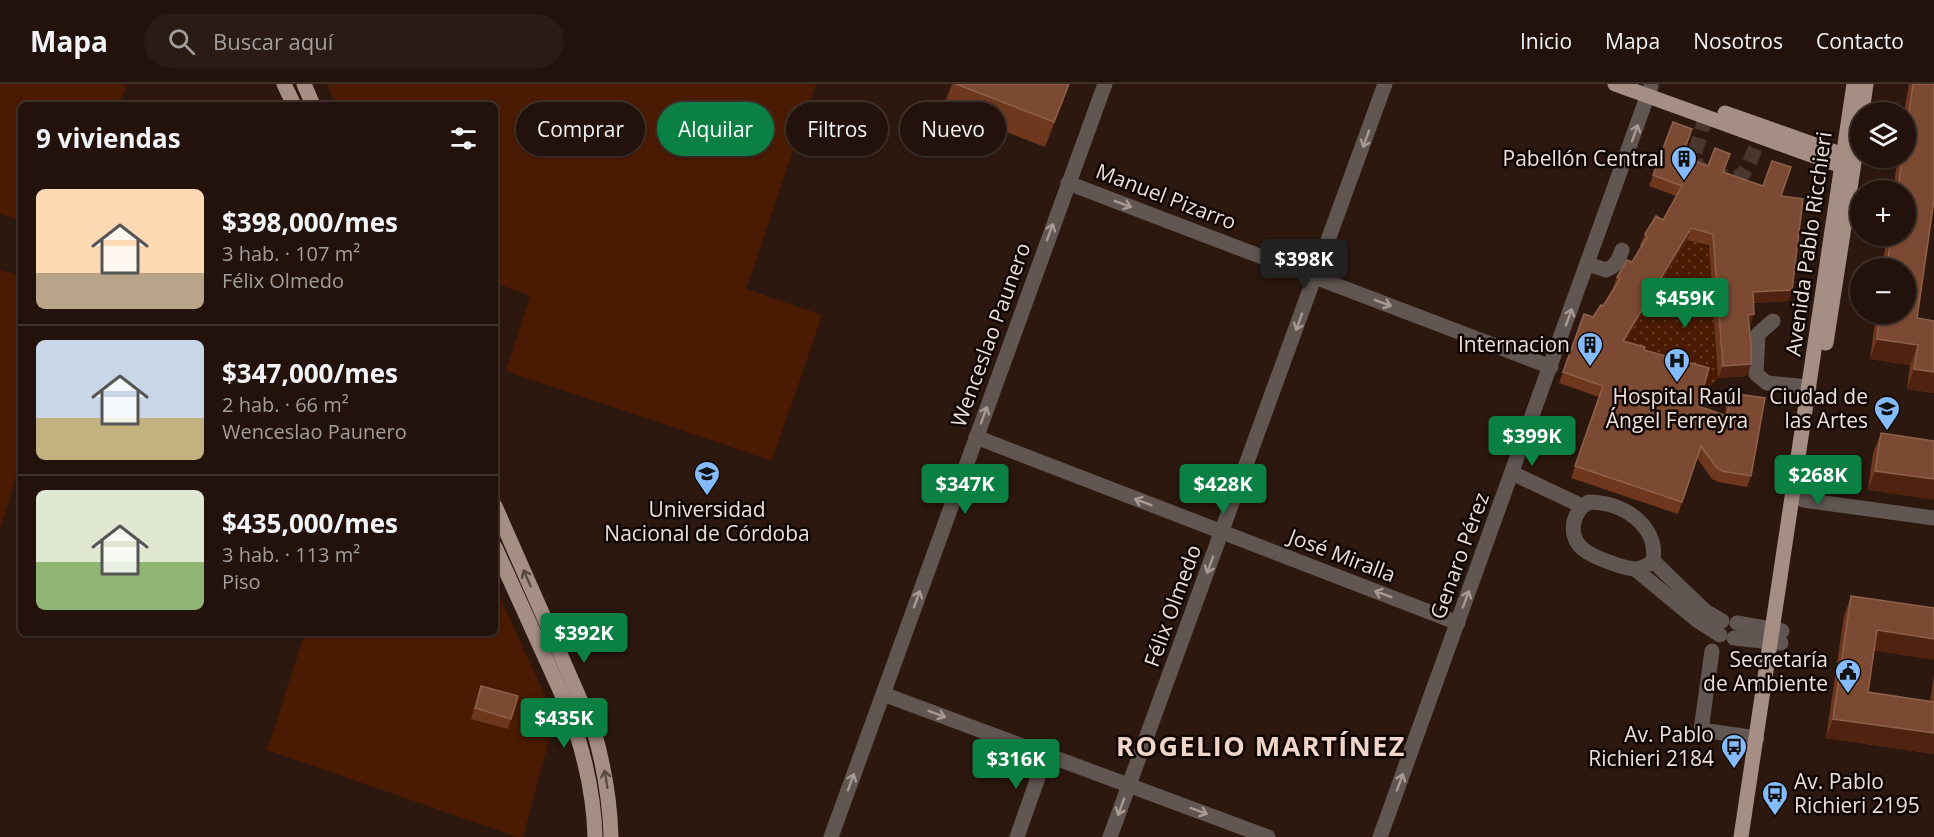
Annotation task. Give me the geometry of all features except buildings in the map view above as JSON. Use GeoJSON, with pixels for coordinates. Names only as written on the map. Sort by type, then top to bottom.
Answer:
{"type":"FeatureCollection","features":[{"type":"Feature","properties":{"kind":"main road"},"geometry":{"type":"LineString","coordinates":[[284,84],[293,102]]}},
{"type":"Feature","properties":{"kind":"main road"},"geometry":{"type":"LineString","coordinates":[[304,84],[312,102]]}},
{"type":"Feature","properties":{"kind":"main road"},"geometry":{"type":"LineString","coordinates":[[1615,84],[1648,89],[1848,163]]}},
{"type":"Feature","properties":{"kind":"main road","name":"Avenida Pablo Ricchieri"},"geometry":{"type":"LineString","coordinates":[[1741,837],[1757,738],[1803,500],[1848,163],[1854,84]]}},
{"type":"Feature","properties":{"kind":"main road"},"geometry":{"type":"LineString","coordinates":[[1863,102],[1866,84]]}},
{"type":"Feature","properties":{"kind":"main road","name":"Avenida Pablo Ricchieri"},"geometry":{"type":"LineString","coordinates":[[1751,837],[1809,387],[1850,156]]}},
{"type":"Feature","properties":{"kind":"main road"},"geometry":{"type":"LineString","coordinates":[[498,513],[594,731],[610,803],[611,837]]}},
{"type":"Feature","properties":{"kind":"main road"},"geometry":{"type":"LineString","coordinates":[[498,554],[577,732],[591,793],[595,837]]}},
{"type":"Feature","properties":{"kind":"street","name":"Wenceslao Paunero"},"geometry":{"type":"LineString","coordinates":[[831,837],[1104,84]]}},
{"type":"Feature","properties":{"kind":"street","name":"Félix Olmedo"},"geometry":{"type":"LineString","coordinates":[[1110,837],[1385,84]]}},
{"type":"Feature","properties":{"kind":"street","name":"Genaro Pérez"},"geometry":{"type":"LineString","coordinates":[[1380,837],[1588,264],[1648,89]]}},
{"type":"Feature","properties":{"kind":"street","name":"Manuel Pizarro"},"geometry":{"type":"LineString","coordinates":[[1068,183],[1551,367]]}},
{"type":"Feature","properties":{"kind":"street"},"geometry":{"type":"LineString","coordinates":[[1588,264],[1606,270],[1611,268],[1617,265],[1622,250]]}},
{"type":"Feature","properties":{"kind":"street"},"geometry":{"type":"LineString","coordinates":[[1773,321],[1758,334],[1756,374],[1767,383],[1809,387]]}},
{"type":"Feature","properties":{"kind":"street","name":"José Miralla"},"geometry":{"type":"LineString","coordinates":[[976,437],[1458,623]]}},
{"type":"Feature","properties":{"kind":"street"},"geometry":{"type":"LineString","coordinates":[[1512,473],[1582,506]]}},
{"type":"Feature","properties":{"kind":"street"},"geometry":{"type":"LineString","coordinates":[[1803,500],[1934,518]]}},
{"type":"Feature","properties":{"kind":"street"},"geometry":{"type":"LineString","coordinates":[[1635,569],[1646,567],[1653,561],[1655,552],[1652,538],[1643,525],[1631,513],[1614,506],[1589,502],[1582,506],[1576,514],[1573,526],[1575,538],[1583,549],[1602,559],[1635,569],[1698,621],[1728,629],[1777,636]]}},
{"type":"Feature","properties":{"kind":"street"},"geometry":{"type":"LineString","coordinates":[[1653,561],[1704,611],[1728,629]]}},
{"type":"Feature","properties":{"kind":"street"},"geometry":{"type":"LineString","coordinates":[[1712,651],[1701,730],[1757,738]]}},
{"type":"Feature","properties":{"kind":"street"},"geometry":{"type":"LineString","coordinates":[[883,694],[1268,837]]}},
{"type":"Feature","properties":{"kind":"street"},"geometry":{"type":"LineString","coordinates":[[1017,837],[1046,754]]}},
{"type":"Feature","properties":{"kind":"shaded area"},"geometry":{"type":"Polygon","coordinates":[[[0,84],[127,84],[121,102],[18,102],[18,220],[0,214],[0,84]]]}},
{"type":"Feature","properties":{"kind":"shaded area"},"geometry":{"type":"Polygon","coordinates":[[[327,84],[816,84],[810,102],[786,102],[786,156],[791,156],[746,289],[822,315],[772,461],[506,371],[530,296],[498,284],[498,102],[335,102],[327,84]]]}},
{"type":"Feature","properties":{"kind":"shaded area"},"geometry":{"type":"Polygon","coordinates":[[[1685,239],[1706,244],[1710,250],[1718,378],[1700,397],[1625,342],[1685,239]]]}},
{"type":"Feature","properties":{"kind":"shaded area"},"geometry":{"type":"Polygon","coordinates":[[[0,270],[18,275],[18,470],[0,530],[0,270]]]}},
{"type":"Feature","properties":{"kind":"shaded area"},"geometry":{"type":"Polygon","coordinates":[[[498,594],[555,717],[523,837],[517,837],[267,750],[304,636],[498,636],[498,594]]]}},
{"type":"Feature","properties":{"kind":"tunnel"},"geometry":{"type":"LineString","coordinates":[[1706,116],[1694,156],[1698,168],[1725,177],[1740,176],[1745,171],[1760,136]]}},
{"type":"Feature","properties":{"kind":"place","name":"Pabellón Central"},"geometry":{"type":"Point","coordinates":[1684,182]}},
{"type":"Feature","properties":{"kind":"place","name":"Internacion"},"geometry":{"type":"Point","coordinates":[1590,368]}},
{"type":"Feature","properties":{"kind":"place","name":"Hospital Raúl Ángel Ferreyra"},"geometry":{"type":"Point","coordinates":[1677,384]}},
{"type":"Feature","properties":{"kind":"place","name":"Ciudad de las Artes"},"geometry":{"type":"Point","coordinates":[1887,432]}},
{"type":"Feature","properties":{"kind":"place","name":"Universidad Nacional de Córdoba"},"geometry":{"type":"Point","coordinates":[707,497]}},
{"type":"Feature","properties":{"kind":"place","name":"Secretaría de Ambiente"},"geometry":{"type":"Point","coordinates":[1848,695]}},
{"type":"Feature","properties":{"kind":"place","name":"Av. Pablo Richieri 2184"},"geometry":{"type":"Point","coordinates":[1734,770]}},
{"type":"Feature","properties":{"kind":"place","name":"Av. Pablo Richieri 2195"},"geometry":{"type":"Point","coordinates":[1775,817]}},
{"type":"Feature","properties":{"kind":"district","name":"ROGELIO MARTÍNEZ"},"geometry":{"type":"Point","coordinates":[1261,747]}}]}
